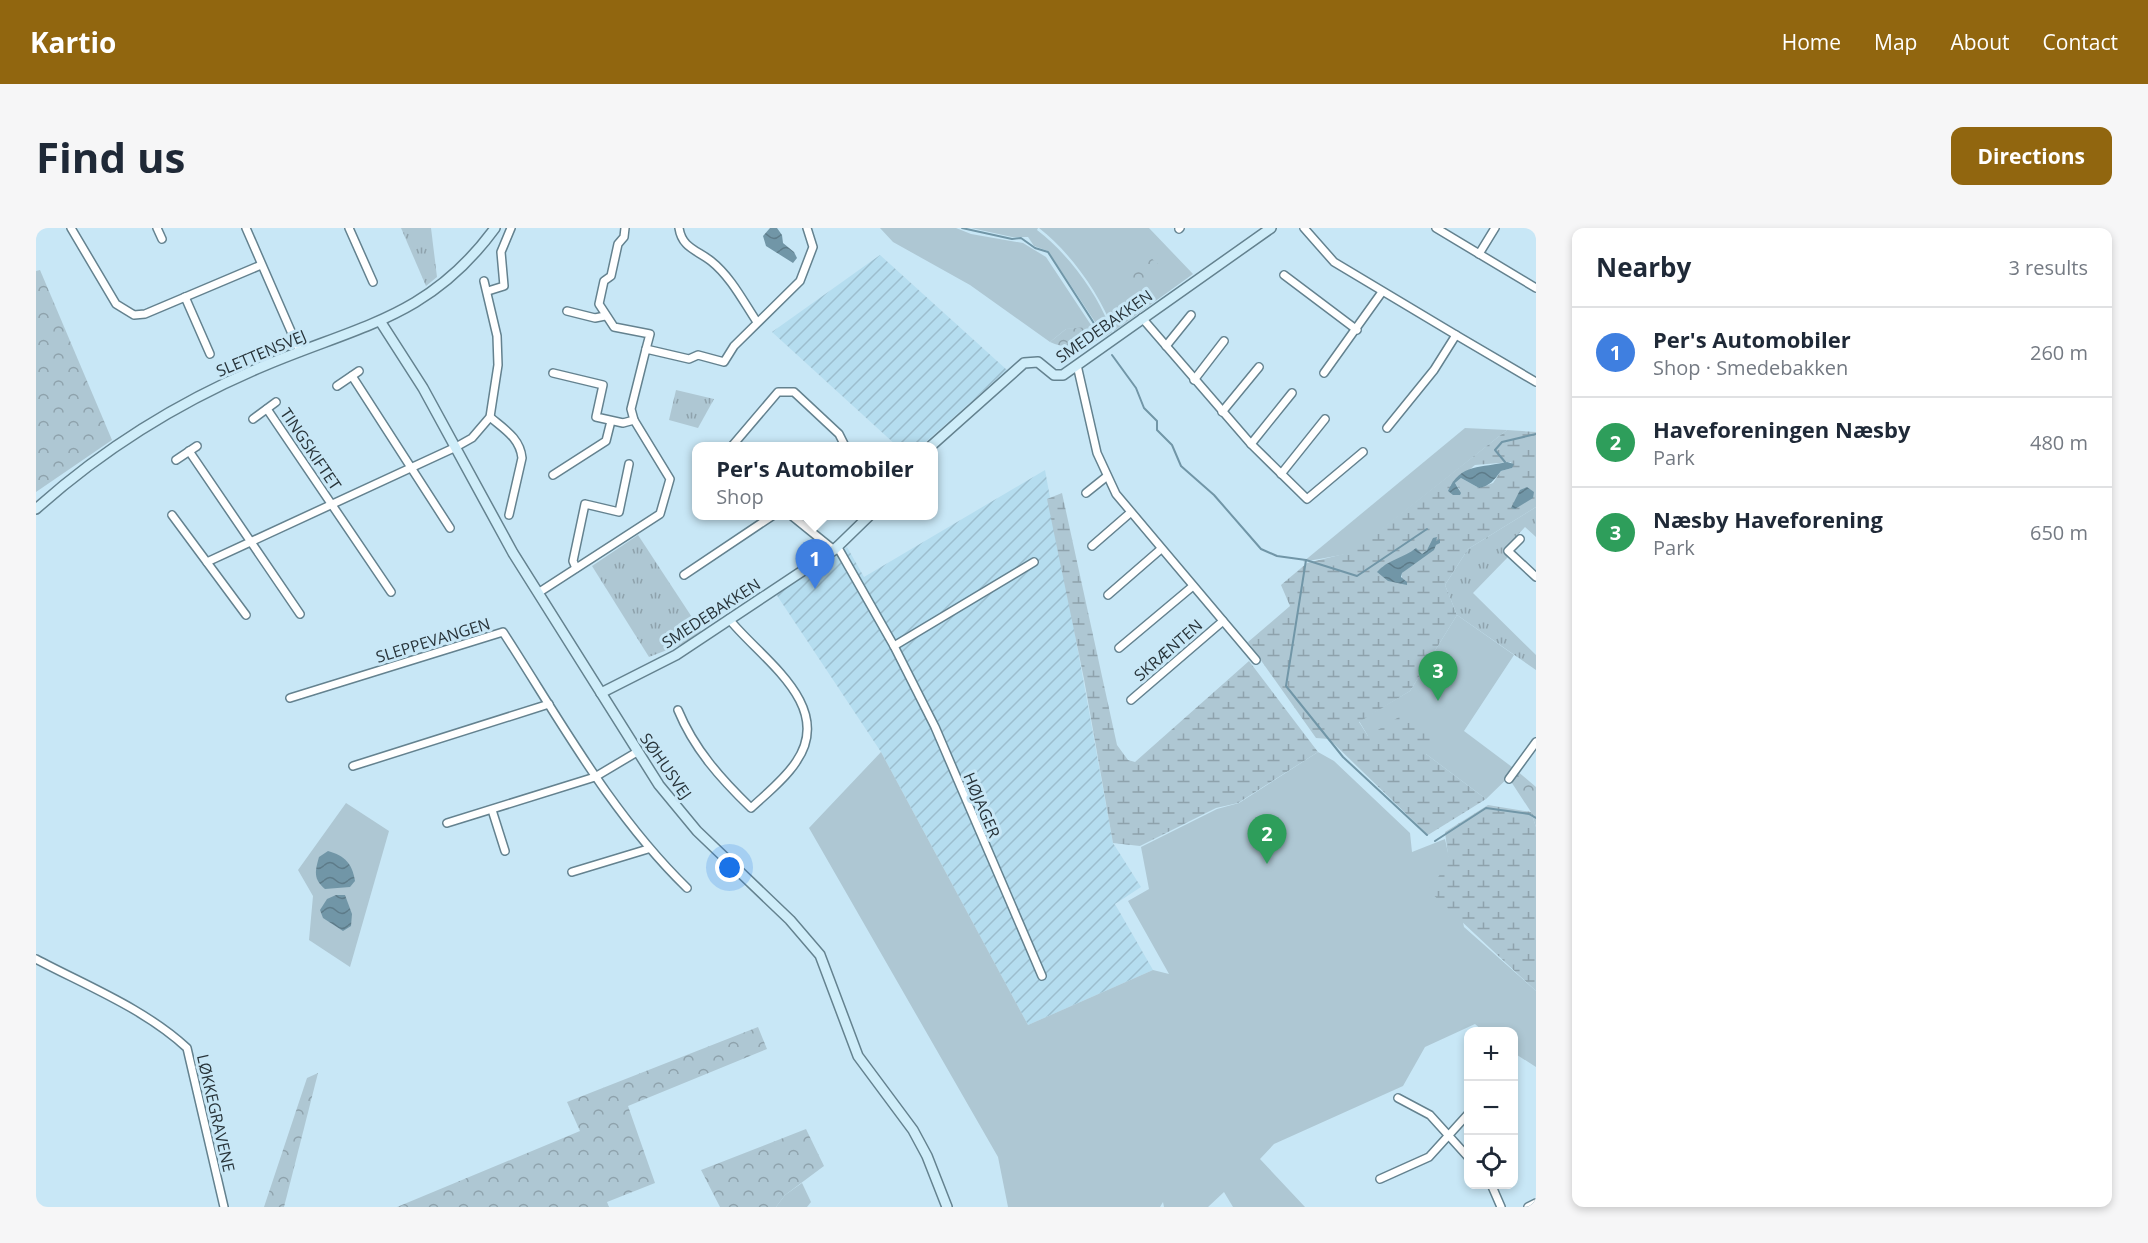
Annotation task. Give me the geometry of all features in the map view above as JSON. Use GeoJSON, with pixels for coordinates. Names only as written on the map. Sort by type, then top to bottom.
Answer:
{"type":"FeatureCollection","features":[{"type":"Feature","properties":{"kind":"street"},"geometry":{"type":"LineString","coordinates":[[71,228],[116,304],[124,311],[134,315],[145,314],[261,265]]}},
{"type":"Feature","properties":{"kind":"street"},"geometry":{"type":"LineString","coordinates":[[157,228],[162,239]]}},
{"type":"Feature","properties":{"kind":"street"},"geometry":{"type":"LineString","coordinates":[[246,228],[300,352]]}},
{"type":"Feature","properties":{"kind":"street"},"geometry":{"type":"LineString","coordinates":[[349,228],[373,282]]}},
{"type":"Feature","properties":{"kind":"street","name":"SLETTENSVEJ"},"geometry":{"type":"LineString","coordinates":[[36,508],[91,464],[151,422],[196,397],[411,306],[454,276],[478,251],[495,228]]}},
{"type":"Feature","properties":{"kind":"street"},"geometry":{"type":"LineString","coordinates":[[488,291],[504,286],[501,252],[511,228]]}},
{"type":"Feature","properties":{"kind":"street"},"geometry":{"type":"LineString","coordinates":[[538,593],[660,514],[670,479],[634,420],[631,409],[650,334],[614,327],[604,316],[599,304],[604,281],[611,276],[618,244],[624,237],[625,228]]}},
{"type":"Feature","properties":{"kind":"street"},"geometry":{"type":"LineString","coordinates":[[679,228],[681,238],[691,250],[709,259],[724,273],[757,322]]}},
{"type":"Feature","properties":{"kind":"street"},"geometry":{"type":"LineString","coordinates":[[646,349],[689,358],[698,355],[724,362],[734,346],[800,280],[813,247],[807,228]]}},
{"type":"Feature","properties":{"kind":"street","name":"SMEDEBAKKEN"},"geometry":{"type":"LineString","coordinates":[[937,442],[1024,363],[1038,362],[1054,375],[1063,375],[1271,228]]}},
{"type":"Feature","properties":{"kind":"street"},"geometry":{"type":"LineString","coordinates":[[1304,228],[1334,262],[1536,382]]}},
{"type":"Feature","properties":{"kind":"street"},"geometry":{"type":"LineString","coordinates":[[1436,228],[1536,288]]}},
{"type":"Feature","properties":{"kind":"street"},"geometry":{"type":"LineString","coordinates":[[1479,254],[1495,228]]}},
{"type":"Feature","properties":{"kind":"street"},"geometry":{"type":"LineString","coordinates":[[1284,275],[1357,330]]}},
{"type":"Feature","properties":{"kind":"street"},"geometry":{"type":"LineString","coordinates":[[484,281],[497,336],[498,355],[490,417],[518,442],[522,458],[509,515]]}},
{"type":"Feature","properties":{"kind":"street"},"geometry":{"type":"LineString","coordinates":[[1324,373],[1382,292]]}},
{"type":"Feature","properties":{"kind":"street"},"geometry":{"type":"LineString","coordinates":[[185,297],[210,354]]}},
{"type":"Feature","properties":{"kind":"street"},"geometry":{"type":"LineString","coordinates":[[567,311],[595,318],[604,316]]}},
{"type":"Feature","properties":{"kind":"street"},"geometry":{"type":"LineString","coordinates":[[1166,346],[1191,315]]}},
{"type":"Feature","properties":{"kind":"street"},"geometry":{"type":"LineString","coordinates":[[1142,318],[1251,444],[1307,499],[1363,452]]}},
{"type":"Feature","properties":{"kind":"street","name":"SØHUSVEJ"},"geometry":{"type":"LineString","coordinates":[[380,321],[456,447],[502,535],[637,752],[697,831],[790,920],[820,955],[858,1056],[913,1130],[927,1156],[947,1207]]}},
{"type":"Feature","properties":{"kind":"street"},"geometry":{"type":"LineString","coordinates":[[1388,428],[1434,370],[1456,335]]}},
{"type":"Feature","properties":{"kind":"street"},"geometry":{"type":"LineString","coordinates":[[1194,380],[1224,341]]}},
{"type":"Feature","properties":{"kind":"street","name":"SKRÆNTEN"},"geometry":{"type":"LineString","coordinates":[[1077,365],[1097,453],[1106,477],[1130,513],[1256,660]]}},
{"type":"Feature","properties":{"kind":"street"},"geometry":{"type":"LineString","coordinates":[[1222,412],[1259,367]]}},
{"type":"Feature","properties":{"kind":"street"},"geometry":{"type":"LineString","coordinates":[[336,386],[359,370]]}},
{"type":"Feature","properties":{"kind":"street"},"geometry":{"type":"LineString","coordinates":[[554,373],[603,385],[596,417],[623,423],[634,420]]}},
{"type":"Feature","properties":{"kind":"street"},"geometry":{"type":"LineString","coordinates":[[352,376],[450,528]]}},
{"type":"Feature","properties":{"kind":"street"},"geometry":{"type":"LineString","coordinates":[[736,442],[778,392],[788,390],[794,392],[839,434],[843,442]]}},
{"type":"Feature","properties":{"kind":"street"},"geometry":{"type":"LineString","coordinates":[[1251,444],[1292,393]]}},
{"type":"Feature","properties":{"kind":"street","name":"TINGSKIFTET"},"geometry":{"type":"LineString","coordinates":[[253,419],[276,402]]}},
{"type":"Feature","properties":{"kind":"street","name":"TINGSKIFTET"},"geometry":{"type":"LineString","coordinates":[[267,409],[391,592]]}},
{"type":"Feature","properties":{"kind":"street","name":"TINGSKIFTET"},"geometry":{"type":"LineString","coordinates":[[207,562],[456,447],[472,438],[490,417]]}},
{"type":"Feature","properties":{"kind":"street"},"geometry":{"type":"LineString","coordinates":[[1281,474],[1325,419]]}},
{"type":"Feature","properties":{"kind":"street"},"geometry":{"type":"LineString","coordinates":[[553,475],[606,441],[611,421]]}},
{"type":"Feature","properties":{"kind":"street"},"geometry":{"type":"LineString","coordinates":[[176,460],[197,446]]}},
{"type":"Feature","properties":{"kind":"street"},"geometry":{"type":"LineString","coordinates":[[189,451],[300,614]]}},
{"type":"Feature","properties":{"kind":"street"},"geometry":{"type":"LineString","coordinates":[[576,568],[573,561],[585,504],[619,512],[629,464]]}},
{"type":"Feature","properties":{"kind":"street"},"geometry":{"type":"LineString","coordinates":[[1086,493],[1106,477]]}},
{"type":"Feature","properties":{"kind":"street"},"geometry":{"type":"LineString","coordinates":[[1092,546],[1130,513]]}},
{"type":"Feature","properties":{"kind":"street"},"geometry":{"type":"LineString","coordinates":[[172,516],[246,615]]}},
{"type":"Feature","properties":{"kind":"street"},"geometry":{"type":"LineString","coordinates":[[684,575],[766,520]]}},
{"type":"Feature","properties":{"kind":"street"},"geometry":{"type":"LineString","coordinates":[[797,520],[835,548]]}},
{"type":"Feature","properties":{"kind":"street","name":"SMEDEBAKKEN"},"geometry":{"type":"LineString","coordinates":[[601,693],[676,655],[835,548],[865,520]]}},
{"type":"Feature","properties":{"kind":"street"},"geometry":{"type":"LineString","coordinates":[[1520,539],[1508,551],[1536,577]]}},
{"type":"Feature","properties":{"kind":"street","name":"HØJAGER"},"geometry":{"type":"LineString","coordinates":[[835,548],[894,646],[935,727],[1042,976]]}},
{"type":"Feature","properties":{"kind":"street"},"geometry":{"type":"LineString","coordinates":[[1108,595],[1161,549]]}},
{"type":"Feature","properties":{"kind":"street"},"geometry":{"type":"LineString","coordinates":[[894,646],[1034,562]]}},
{"type":"Feature","properties":{"kind":"street","name":"SKRÆNTEN"},"geometry":{"type":"LineString","coordinates":[[1119,648],[1193,586]]}},
{"type":"Feature","properties":{"kind":"street"},"geometry":{"type":"LineString","coordinates":[[678,710],[688,733],[712,767],[752,808],[796,764],[808,734],[801,702],[781,672],[761,656],[729,619]]}},
{"type":"Feature","properties":{"kind":"street","name":"SKRÆNTEN"},"geometry":{"type":"LineString","coordinates":[[1131,700],[1222,621]]}},
{"type":"Feature","properties":{"kind":"street","name":"SLEPPEVANGEN"},"geometry":{"type":"LineString","coordinates":[[290,698],[503,632],[595,777],[648,849],[687,888]]}},
{"type":"Feature","properties":{"kind":"street"},"geometry":{"type":"LineString","coordinates":[[353,766],[549,704]]}},
{"type":"Feature","properties":{"kind":"street"},"geometry":{"type":"LineString","coordinates":[[1509,778],[1536,742]]}},
{"type":"Feature","properties":{"kind":"street"},"geometry":{"type":"LineString","coordinates":[[447,824],[595,777],[637,752]]}},
{"type":"Feature","properties":{"kind":"street"},"geometry":{"type":"LineString","coordinates":[[492,810],[505,851]]}},
{"type":"Feature","properties":{"kind":"street"},"geometry":{"type":"LineString","coordinates":[[572,872],[648,849]]}},
{"type":"Feature","properties":{"kind":"street","name":"LØKKEGRAVENE"},"geometry":{"type":"LineString","coordinates":[[36,959],[170,1032],[187,1048],[224,1207]]}},
{"type":"Feature","properties":{"kind":"street"},"geometry":{"type":"LineString","coordinates":[[1398,1098],[1430,1115],[1464,1153]]}},
{"type":"Feature","properties":{"kind":"street"},"geometry":{"type":"LineString","coordinates":[[1380,1179],[1430,1157],[1447,1134],[1464,1118]]}},
{"type":"Feature","properties":{"kind":"street"},"geometry":{"type":"LineString","coordinates":[[1493,1189],[1501,1207]]}},
{"type":"Feature","properties":{"kind":"street"},"geometry":{"type":"LineString","coordinates":[[1528,1207],[1536,1203]]}},
{"type":"Feature","properties":{"kind":"shaded area"},"geometry":{"type":"Polygon","coordinates":[[[880,255],[1007,370],[926,442],[893,442],[772,332],[880,255]]]}},
{"type":"Feature","properties":{"kind":"shaded area"},"geometry":{"type":"Polygon","coordinates":[[[1045,470],[1113,843],[1141,887],[1115,904],[1153,970],[1028,1025],[881,752],[776,594],[847,547],[864,577],[1045,470]]]}},
{"type":"Feature","properties":{"kind":"green space"},"geometry":{"type":"Polygon","coordinates":[[[401,228],[431,228],[437,277],[426,286],[401,228]]]}},
{"type":"Feature","properties":{"kind":"green space"},"geometry":{"type":"Polygon","coordinates":[[[880,228],[956,228],[971,234],[1023,243],[1046,257],[1093,328],[1066,329],[1050,342],[970,285],[893,242],[880,228]]]}},
{"type":"Feature","properties":{"kind":"green space"},"geometry":{"type":"Polygon","coordinates":[[[971,228],[1038,228],[1037,230],[1079,273],[1109,325],[1099,328],[1048,251],[1034,246],[1028,237],[1012,237],[971,228]]]}},
{"type":"Feature","properties":{"kind":"green space"},"geometry":{"type":"Polygon","coordinates":[[[1039,228],[1149,228],[1193,274],[1114,331],[1083,275],[1062,249],[1039,228]]]}},
{"type":"Feature","properties":{"kind":"green space"},"geometry":{"type":"Polygon","coordinates":[[[1149,256],[1162,268],[1162,278],[1141,292],[1129,285],[1128,275],[1134,260],[1149,256]]]}},
{"type":"Feature","properties":{"kind":"green space"},"geometry":{"type":"Polygon","coordinates":[[[40,270],[112,440],[36,492],[36,271],[40,270]]]}},
{"type":"Feature","properties":{"kind":"green space"},"geometry":{"type":"Polygon","coordinates":[[[1109,325],[1112,332],[1090,343],[1066,346],[1050,342],[1066,329],[1109,325]]]}},
{"type":"Feature","properties":{"kind":"green space"},"geometry":{"type":"Polygon","coordinates":[[[676,390],[714,399],[698,428],[669,420],[676,390]]]}},
{"type":"Feature","properties":{"kind":"green space"},"geometry":{"type":"Polygon","coordinates":[[[1465,428],[1507,430],[1352,553],[1303,562],[1465,428]]]}},
{"type":"Feature","properties":{"kind":"green space"},"geometry":{"type":"Polygon","coordinates":[[[1507,430],[1536,432],[1536,507],[1468,549],[1445,585],[1457,615],[1410,691],[1359,722],[1368,736],[1407,712],[1439,737],[1426,754],[1486,799],[1428,835],[1329,739],[1316,738],[1248,642],[1290,606],[1281,585],[1307,563],[1352,552],[1507,430]],[[1511,462],[1475,465],[1450,486],[1460,490],[1455,483],[1461,478],[1479,488],[1493,483],[1501,471],[1512,468],[1511,462]],[[1440,539],[1422,554],[1382,567],[1402,580],[1402,573],[1440,539]]]}},
{"type":"Feature","properties":{"kind":"green space"},"geometry":{"type":"Polygon","coordinates":[[[1062,493],[1117,745],[1128,760],[1135,762],[1249,661],[1318,752],[1238,803],[1216,808],[1140,846],[1113,843],[1084,679],[1047,499],[1062,493]]]}},
{"type":"Feature","properties":{"kind":"green space"},"geometry":{"type":"Polygon","coordinates":[[[1536,507],[1536,537],[1525,527],[1503,551],[1508,557],[1473,593],[1536,655],[1536,670],[1457,615],[1445,585],[1468,549],[1536,507]]]}},
{"type":"Feature","properties":{"kind":"green space"},"geometry":{"type":"Polygon","coordinates":[[[638,535],[701,631],[685,643],[649,657],[592,566],[638,535]]]}},
{"type":"Feature","properties":{"kind":"green space"},"geometry":{"type":"Polygon","coordinates":[[[1457,615],[1514,655],[1464,731],[1516,770],[1486,799],[1426,754],[1368,736],[1359,721],[1410,691],[1457,615]]]}},
{"type":"Feature","properties":{"kind":"green space"},"geometry":{"type":"Polygon","coordinates":[[[881,752],[1028,1025],[1153,970],[1169,974],[1128,901],[1149,889],[1141,847],[1217,809],[1239,803],[1318,752],[1334,761],[1410,833],[1412,852],[1445,839],[1464,927],[1536,991],[1536,1067],[1518,1056],[1518,1027],[1478,1027],[1475,1024],[1464,1027],[1464,1029],[1425,1047],[1403,1086],[1274,1144],[1260,1159],[1305,1207],[1233,1207],[1224,1192],[1208,1207],[1164,1207],[1163,1202],[1160,1207],[1008,1207],[998,1157],[809,828],[881,752]]]}},
{"type":"Feature","properties":{"kind":"green space"},"geometry":{"type":"Polygon","coordinates":[[[1516,770],[1536,787],[1536,827],[1531,812],[1510,780],[1516,770]]]}},
{"type":"Feature","properties":{"kind":"green space"},"geometry":{"type":"Polygon","coordinates":[[[346,803],[389,831],[350,967],[309,940],[313,896],[298,870],[346,803]]]}},
{"type":"Feature","properties":{"kind":"green space"},"geometry":{"type":"Polygon","coordinates":[[[1488,805],[1531,812],[1536,827],[1536,991],[1428,890],[1449,863],[1445,832],[1488,805]]]}},
{"type":"Feature","properties":{"kind":"green space"},"geometry":{"type":"Polygon","coordinates":[[[758,1027],[767,1049],[628,1106],[655,1183],[607,1202],[609,1207],[397,1207],[580,1131],[567,1102],[758,1027]]]}},
{"type":"Feature","properties":{"kind":"green space"},"geometry":{"type":"Polygon","coordinates":[[[318,1073],[284,1207],[264,1207],[307,1078],[318,1073]]]}},
{"type":"Feature","properties":{"kind":"green space"},"geometry":{"type":"Polygon","coordinates":[[[806,1129],[824,1166],[785,1195],[776,1207],[720,1207],[701,1170],[806,1129]]]}},
{"type":"Feature","properties":{"kind":"green space"},"geometry":{"type":"Polygon","coordinates":[[[802,1183],[811,1202],[807,1207],[776,1207],[785,1195],[802,1183]]]}},
{"type":"Feature","properties":{"kind":"water"},"geometry":{"type":"Polygon","coordinates":[[[770,228],[777,228],[782,235],[783,243],[794,252],[797,258],[793,263],[766,246],[763,236],[770,228]]]}},
{"type":"Feature","properties":{"kind":"water"},"geometry":{"type":"Polygon","coordinates":[[[1507,462],[1514,464],[1512,468],[1501,471],[1486,486],[1479,488],[1461,478],[1455,483],[1460,495],[1453,495],[1448,491],[1453,482],[1465,471],[1507,462]]]}},
{"type":"Feature","properties":{"kind":"water"},"geometry":{"type":"Polygon","coordinates":[[[1527,487],[1534,492],[1533,498],[1515,509],[1511,508],[1520,490],[1527,487]]]}},
{"type":"Feature","properties":{"kind":"water"},"geometry":{"type":"Polygon","coordinates":[[[1437,537],[1436,541],[1440,539],[1440,543],[1434,550],[1402,573],[1401,577],[1407,585],[1388,581],[1377,572],[1416,548],[1422,554],[1427,550],[1433,538],[1437,537]]]}},
{"type":"Feature","properties":{"kind":"water"},"geometry":{"type":"Polygon","coordinates":[[[328,851],[339,855],[350,865],[355,881],[350,887],[325,889],[318,882],[316,871],[319,857],[328,851]]]}},
{"type":"Feature","properties":{"kind":"water"},"geometry":{"type":"Polygon","coordinates":[[[336,895],[345,895],[352,914],[351,926],[343,931],[323,918],[320,910],[327,899],[336,895]]]}},
{"type":"Feature","properties":{"kind":"waterway"},"geometry":{"type":"LineString","coordinates":[[962,228],[1012,239],[1021,238],[1035,248],[1048,252],[1097,328]]}},
{"type":"Feature","properties":{"kind":"waterway"},"geometry":{"type":"LineString","coordinates":[[1112,355],[1136,388],[1144,408],[1157,421],[1157,430],[1172,445],[1181,466],[1214,495],[1261,549],[1277,556],[1306,560],[1286,686],[1343,757],[1427,835]]}},
{"type":"Feature","properties":{"kind":"waterway"},"geometry":{"type":"LineString","coordinates":[[1505,462],[1495,450],[1502,442],[1536,434]]}},
{"type":"Feature","properties":{"kind":"waterway"},"geometry":{"type":"LineString","coordinates":[[1306,560],[1357,576],[1427,529]]}},
{"type":"Feature","properties":{"kind":"waterway"},"geometry":{"type":"LineString","coordinates":[[1435,841],[1486,808],[1529,814],[1536,818]]}},
{"type":"Feature","properties":{"kind":"place","name":"Per's Automobiler"},"geometry":{"type":"Point","coordinates":[815,589]}},
{"type":"Feature","properties":{"kind":"place","name":"Næsby Haveforening"},"geometry":{"type":"Point","coordinates":[1438,701]}},
{"type":"Feature","properties":{"kind":"place","name":"Haveforeningen Næsby"},"geometry":{"type":"Point","coordinates":[1267,864]}}]}
